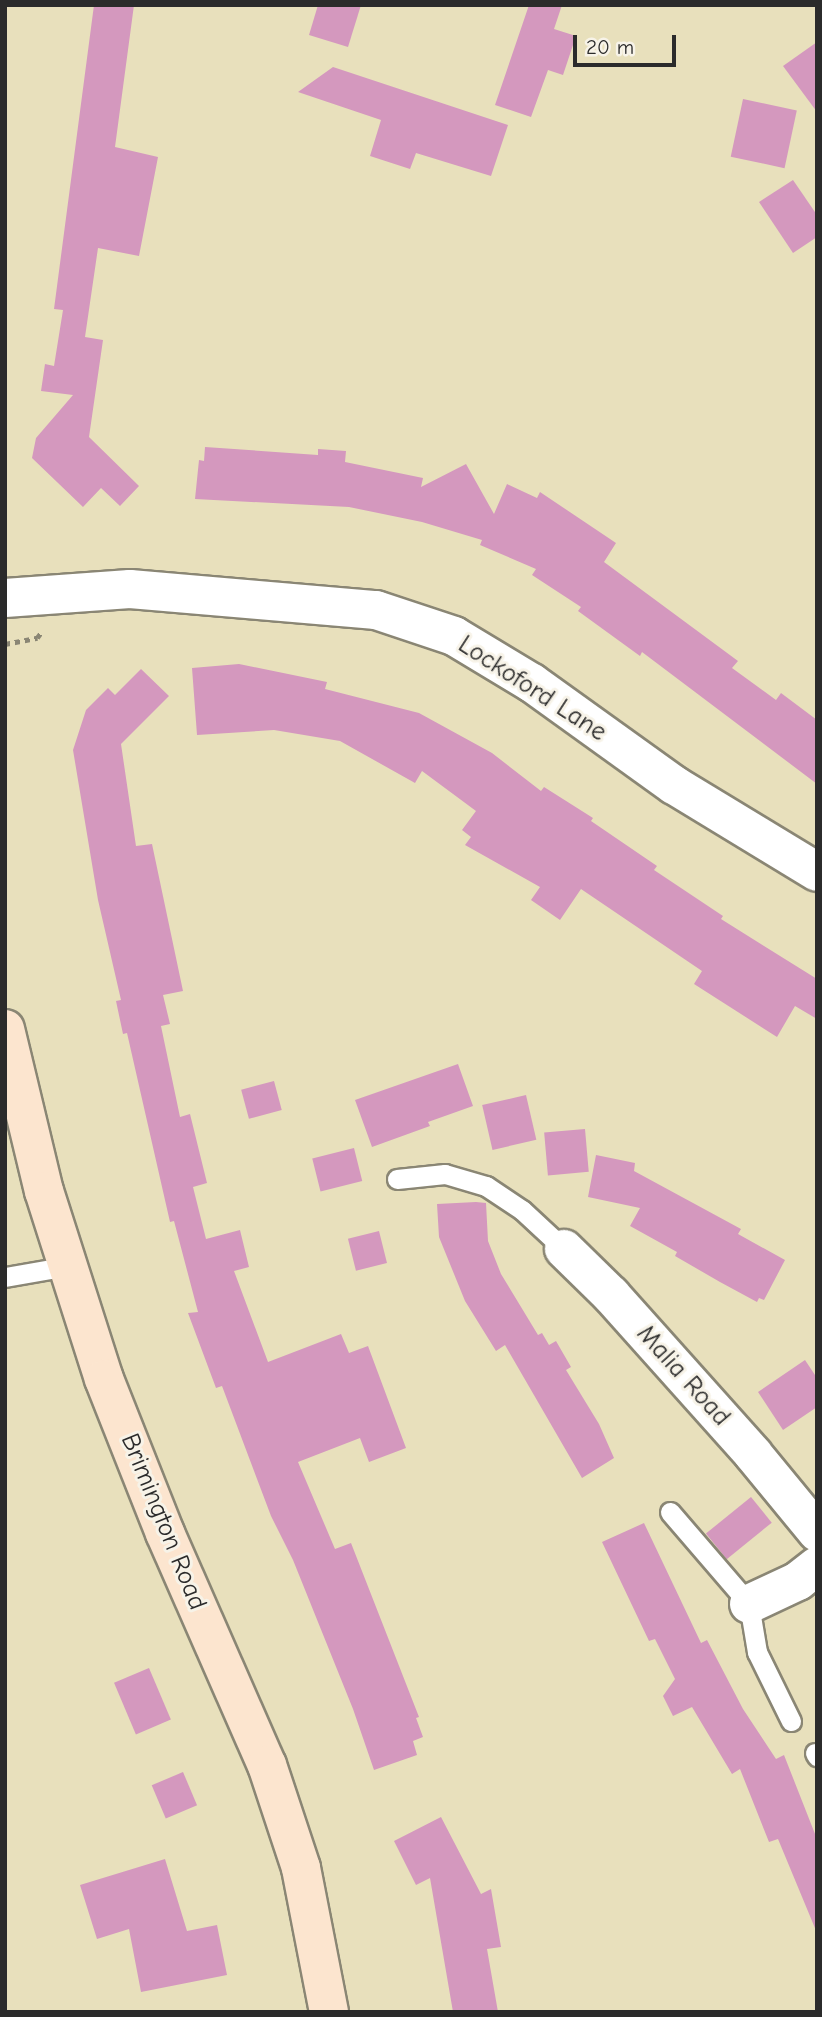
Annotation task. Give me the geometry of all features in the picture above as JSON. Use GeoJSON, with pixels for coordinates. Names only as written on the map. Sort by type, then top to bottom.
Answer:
{"type":"FeatureCollection","features":[{"type":"Feature","properties":{"kind":"main road","name":"Brimington Road"},"geometry":{"type":"LineString","coordinates":[[5,1029],[44,1191],[104,1379],[165,1533],[267,1765],[300,1868],[329,2012]]}},
{"type":"Feature","properties":{"kind":"street","name":"Lockoford Lane"},"geometry":{"type":"LineString","coordinates":[[5,598],[130,589],[376,610],[454,636],[532,683],[674,785],[817,872]]}},
{"type":"Feature","properties":{"kind":"street","name":"Malia Road"},"geometry":{"type":"LineString","coordinates":[[564,1249],[611,1295],[810,1511]]}},
{"type":"Feature","properties":{"kind":"street"},"geometry":{"type":"LineString","coordinates":[[749,1604],[798,1581],[817,1566]]}},
{"type":"Feature","properties":{"kind":"lane"},"geometry":{"type":"LineString","coordinates":[[397,1179],[445,1174],[486,1186],[522,1210],[564,1249]]}},
{"type":"Feature","properties":{"kind":"lane"},"geometry":{"type":"LineString","coordinates":[[5,1277],[68,1266]]}},
{"type":"Feature","properties":{"kind":"lane"},"geometry":{"type":"LineString","coordinates":[[670,1512],[749,1604],[757,1652],[791,1721]]}},
{"type":"Feature","properties":{"kind":"path"},"geometry":{"type":"LineString","coordinates":[[5,644],[37,638]]}},
{"type":"Feature","properties":{"kind":"building"},"geometry":{"type":"Polygon","coordinates":[[[94,5],[134,5],[115,147],[158,157],[139,256],[98,248],[85,337],[103,340],[89,437],[139,486],[120,506],[101,488],[83,507],[32,458],[36,438],[73,395],[41,391],[45,364],[54,366],[63,310],[54,309],[94,5]]]}},
{"type":"Feature","properties":{"kind":"building"},"geometry":{"type":"Polygon","coordinates":[[[318,5],[361,5],[348,47],[309,35],[318,5]]]}},
{"type":"Feature","properties":{"kind":"building"},"geometry":{"type":"Polygon","coordinates":[[[529,5],[562,5],[554,29],[576,36],[563,75],[548,70],[531,117],[495,105],[529,5]]]}},
{"type":"Feature","properties":{"kind":"building"},"geometry":{"type":"Polygon","coordinates":[[[817,42],[817,112],[783,66],[817,42]]]}},
{"type":"Feature","properties":{"kind":"building"},"geometry":{"type":"Polygon","coordinates":[[[333,67],[508,125],[491,176],[416,153],[410,169],[370,156],[381,120],[298,92],[333,67]]]}},
{"type":"Feature","properties":{"kind":"building"},"geometry":{"type":"Polygon","coordinates":[[[743,99],[797,110],[785,168],[731,157],[743,99]]]}},
{"type":"Feature","properties":{"kind":"building"},"geometry":{"type":"Polygon","coordinates":[[[793,180],[817,215],[817,237],[793,253],[759,202],[793,180]]]}},
{"type":"Feature","properties":{"kind":"building"},"geometry":{"type":"Polygon","coordinates":[[[205,447],[318,455],[318,449],[346,451],[345,462],[423,478],[421,487],[466,464],[494,514],[507,484],[537,498],[540,492],[616,543],[604,562],[738,661],[732,668],[776,700],[781,693],[817,720],[817,784],[642,652],[640,656],[578,611],[581,607],[532,575],[536,569],[480,545],[482,540],[422,522],[349,507],[195,499],[199,460],[204,461],[205,447]]]}},
{"type":"Feature","properties":{"kind":"building"},"geometry":{"type":"Polygon","coordinates":[[[239,664],[327,682],[325,689],[419,713],[492,753],[541,791],[544,787],[593,818],[591,821],[657,866],[654,870],[723,916],[721,919],[817,979],[817,1019],[795,1006],[777,1037],[694,984],[702,971],[581,889],[560,920],[531,900],[540,887],[465,845],[471,837],[462,830],[476,811],[422,771],[415,783],[340,741],[274,730],[197,735],[192,668],[239,664]]]}},
{"type":"Feature","properties":{"kind":"building"},"geometry":{"type":"Polygon","coordinates":[[[141,669],[169,696],[121,744],[136,846],[152,844],[183,991],[163,995],[170,1024],[161,1026],[180,1117],[190,1114],[207,1183],[193,1187],[206,1239],[240,1230],[249,1267],[234,1271],[268,1362],[341,1334],[349,1353],[368,1346],[406,1448],[369,1462],[360,1438],[298,1462],[335,1549],[351,1543],[419,1717],[416,1718],[423,1737],[413,1741],[417,1755],[374,1770],[353,1709],[293,1560],[271,1516],[222,1386],[216,1388],[188,1313],[198,1312],[174,1221],[170,1222],[127,1033],[123,1034],[116,1001],[121,1000],[98,900],[73,750],[86,710],[108,688],[115,695],[141,669]]]}},
{"type":"Feature","properties":{"kind":"building"},"geometry":{"type":"Polygon","coordinates":[[[458,1064],[473,1106],[428,1122],[430,1126],[372,1147],[355,1100],[458,1064]]]}},
{"type":"Feature","properties":{"kind":"building"},"geometry":{"type":"Polygon","coordinates":[[[274,1081],[282,1110],[249,1119],[241,1090],[274,1081]]]}},
{"type":"Feature","properties":{"kind":"building"},"geometry":{"type":"Polygon","coordinates":[[[526,1095],[536,1140],[493,1150],[482,1105],[526,1095]]]}},
{"type":"Feature","properties":{"kind":"building"},"geometry":{"type":"Polygon","coordinates":[[[585,1129],[589,1172],[548,1175],[544,1133],[585,1129]]]}},
{"type":"Feature","properties":{"kind":"building"},"geometry":{"type":"Polygon","coordinates":[[[354,1148],[362,1181],[321,1191],[312,1158],[354,1148]]]}},
{"type":"Feature","properties":{"kind":"building"},"geometry":{"type":"Polygon","coordinates":[[[596,1155],[635,1163],[634,1171],[741,1229],[738,1234],[785,1260],[764,1300],[759,1298],[757,1302],[720,1282],[675,1256],[677,1252],[630,1226],[640,1208],[588,1197],[596,1155]]]}},
{"type":"Feature","properties":{"kind":"building"},"geometry":{"type":"Polygon","coordinates":[[[486,1203],[488,1241],[501,1274],[538,1335],[542,1333],[549,1345],[556,1341],[571,1367],[566,1370],[599,1424],[614,1458],[582,1478],[505,1345],[496,1351],[465,1301],[439,1237],[437,1204],[486,1203]]]}},
{"type":"Feature","properties":{"kind":"building"},"geometry":{"type":"Polygon","coordinates":[[[379,1231],[387,1263],[356,1271],[348,1239],[379,1231]]]}},
{"type":"Feature","properties":{"kind":"building"},"geometry":{"type":"Polygon","coordinates":[[[805,1360],[817,1378],[817,1407],[783,1430],[758,1392],[805,1360]]]}},
{"type":"Feature","properties":{"kind":"building"},"geometry":{"type":"Polygon","coordinates":[[[751,1497],[772,1523],[727,1559],[706,1534],[751,1497]]]}},
{"type":"Feature","properties":{"kind":"building"},"geometry":{"type":"Polygon","coordinates":[[[644,1523],[701,1643],[707,1640],[743,1709],[776,1759],[784,1755],[817,1839],[817,1933],[778,1839],[769,1842],[740,1769],[732,1774],[692,1707],[673,1716],[663,1696],[675,1679],[655,1639],[649,1641],[602,1542],[644,1523]]]}},
{"type":"Feature","properties":{"kind":"building"},"geometry":{"type":"Polygon","coordinates":[[[149,1668],[171,1720],[136,1734],[114,1683],[149,1668]]]}},
{"type":"Feature","properties":{"kind":"building"},"geometry":{"type":"Polygon","coordinates":[[[183,1772],[197,1805],[166,1818],[152,1785],[183,1772]]]}},
{"type":"Feature","properties":{"kind":"building"},"geometry":{"type":"Polygon","coordinates":[[[441,1817],[481,1894],[491,1889],[501,1947],[487,1949],[498,2012],[453,2012],[430,1878],[416,1885],[394,1841],[441,1817]]]}},
{"type":"Feature","properties":{"kind":"building"},"geometry":{"type":"Polygon","coordinates":[[[165,1859],[187,1931],[217,1925],[227,1975],[141,1992],[129,1929],[97,1939],[80,1885],[165,1859]]]}}]}
